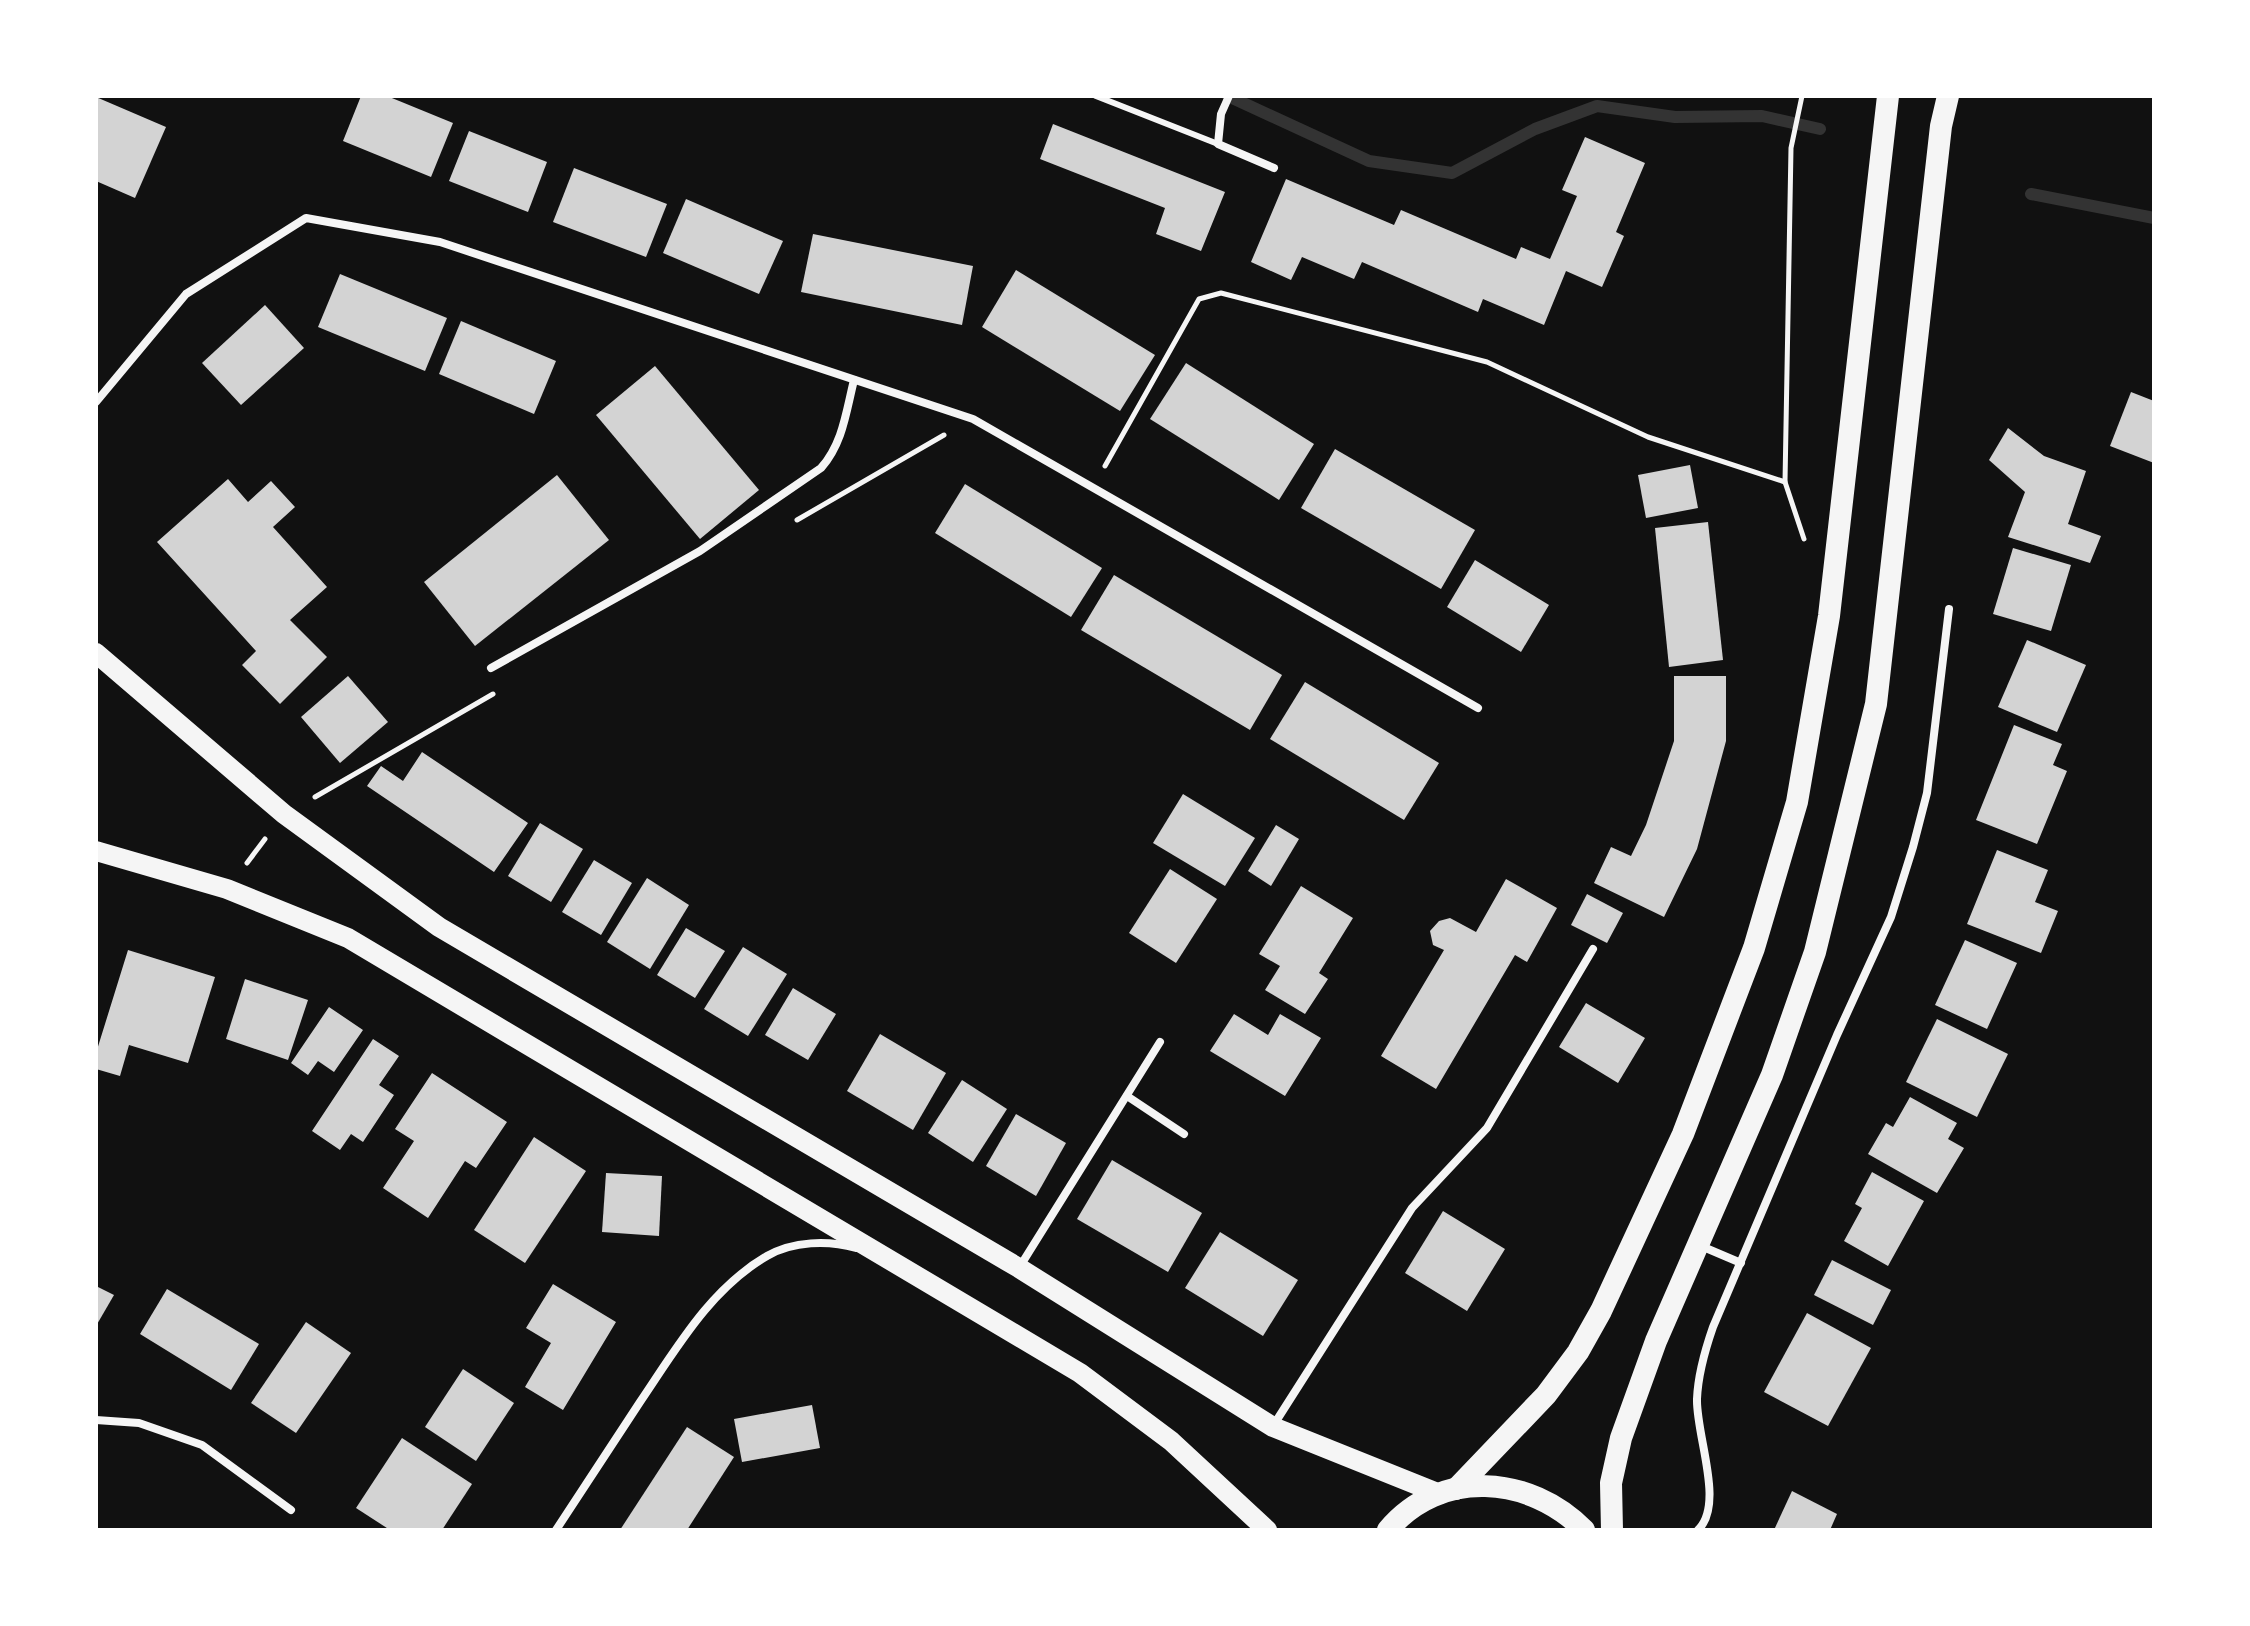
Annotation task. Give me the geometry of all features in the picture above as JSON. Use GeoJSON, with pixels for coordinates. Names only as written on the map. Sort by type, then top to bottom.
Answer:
{"type":"FeatureCollection","features":[{"type":"Feature","properties":{"kind":"highway"},"geometry":{"type":"LineString","coordinates":[[1448,1491],[1546,1395],[1578,1352],[1601,1311],[1683,1134],[1754,948],[1797,802],[1829,616],[1888,96]]}},
{"type":"Feature","properties":{"kind":"highway"},"geometry":{"type":"LineString","coordinates":[[1612,1530],[1611,1483],[1621,1438],[1656,1341],[1772,1075],[1815,952],[1876,704],[1941,126],[1948,96]]}},
{"type":"Feature","properties":{"kind":"highway"},"geometry":{"type":"LineString","coordinates":[[1388,1530],[1396,1520],[1421,1503],[1448,1491],[1496,1486],[1539,1497],[1558,1507],[1584,1530]]}},
{"type":"Feature","properties":{"kind":"main road"},"geometry":{"type":"LineString","coordinates":[[96,653],[284,814],[439,927],[1019,1268],[1273,1427],[1448,1491]]}},
{"type":"Feature","properties":{"kind":"main road"},"geometry":{"type":"LineString","coordinates":[[96,851],[227,889],[348,938],[1080,1373],[1171,1441],[1267,1530]]}},
{"type":"Feature","properties":{"kind":"street"},"geometry":{"type":"LineString","coordinates":[[1229,96],[1221,114],[1218,144],[1274,168]]}},
{"type":"Feature","properties":{"kind":"street"},"geometry":{"type":"LineString","coordinates":[[96,402],[186,294],[306,218],[440,242],[973,419],[1478,708]]}},
{"type":"Feature","properties":{"kind":"street"},"geometry":{"type":"LineString","coordinates":[[491,668],[700,551],[821,468],[840,439],[854,380]]}},
{"type":"Feature","properties":{"kind":"street"},"geometry":{"type":"LineString","coordinates":[[1698,1530],[1708,1517],[1711,1505],[1698,1420],[1699,1378],[1713,1327],[1896,903],[1927,793],[1949,609]]}},
{"type":"Feature","properties":{"kind":"street"},"geometry":{"type":"LineString","coordinates":[[1273,1427],[1412,1208],[1487,1128],[1593,949]]}},
{"type":"Feature","properties":{"kind":"street"},"geometry":{"type":"LineString","coordinates":[[1019,1268],[1160,1042]]}},
{"type":"Feature","properties":{"kind":"street"},"geometry":{"type":"LineString","coordinates":[[1127,1096],[1184,1134]]}},
{"type":"Feature","properties":{"kind":"street"},"geometry":{"type":"LineString","coordinates":[[556,1530],[694,1322],[736,1278],[769,1255],[801,1243],[846,1245],[895,1261]]}},
{"type":"Feature","properties":{"kind":"street"},"geometry":{"type":"LineString","coordinates":[[1699,1245],[1741,1263]]}},
{"type":"Feature","properties":{"kind":"street"},"geometry":{"type":"LineString","coordinates":[[96,1420],[139,1423],[202,1445],[291,1510]]}},
{"type":"Feature","properties":{"kind":"lane"},"geometry":{"type":"LineString","coordinates":[[1096,96],[1218,144]]}},
{"type":"Feature","properties":{"kind":"path"},"geometry":{"type":"LineString","coordinates":[[1093,488],[1199,299],[1221,293],[1487,362],[1648,437],[1785,482],[1791,148],[1802,97]]}},
{"type":"Feature","properties":{"kind":"building"},"geometry":{"type":"Polygon","coordinates":[[[361,96],[387,96],[453,123],[431,177],[343,141],[361,96]]]}},
{"type":"Feature","properties":{"kind":"building"},"geometry":{"type":"Polygon","coordinates":[[[96,97],[166,127],[135,198],[96,181],[96,97]]]}},
{"type":"Feature","properties":{"kind":"building"},"geometry":{"type":"Polygon","coordinates":[[[1053,124],[1225,192],[1201,251],[1156,234],[1165,208],[1040,159],[1053,124]]]}},
{"type":"Feature","properties":{"kind":"building"},"geometry":{"type":"Polygon","coordinates":[[[469,131],[547,162],[528,212],[449,181],[469,131]]]}},
{"type":"Feature","properties":{"kind":"building"},"geometry":{"type":"Polygon","coordinates":[[[1585,137],[1645,163],[1616,232],[1624,236],[1602,287],[1566,271],[1544,325],[1483,299],[1478,312],[1362,262],[1354,279],[1302,257],[1291,280],[1251,262],[1286,179],[1394,225],[1401,210],[1516,259],[1521,247],[1550,259],[1577,196],[1562,190],[1585,137]]]}},
{"type":"Feature","properties":{"kind":"building"},"geometry":{"type":"Polygon","coordinates":[[[574,168],[667,204],[646,257],[553,222],[574,168]]]}},
{"type":"Feature","properties":{"kind":"building"},"geometry":{"type":"Polygon","coordinates":[[[686,199],[783,241],[759,294],[663,253],[686,199]]]}},
{"type":"Feature","properties":{"kind":"building"},"geometry":{"type":"Polygon","coordinates":[[[813,234],[973,266],[962,325],[801,292],[813,234]]]}},
{"type":"Feature","properties":{"kind":"building"},"geometry":{"type":"Polygon","coordinates":[[[1016,270],[1155,355],[1120,411],[982,327],[1016,270]]]}},
{"type":"Feature","properties":{"kind":"building"},"geometry":{"type":"Polygon","coordinates":[[[340,274],[447,318],[425,371],[318,327],[340,274]]]}},
{"type":"Feature","properties":{"kind":"building"},"geometry":{"type":"Polygon","coordinates":[[[265,305],[304,348],[241,405],[202,363],[265,305]]]}},
{"type":"Feature","properties":{"kind":"building"},"geometry":{"type":"Polygon","coordinates":[[[461,321],[556,361],[534,414],[439,374],[461,321]]]}},
{"type":"Feature","properties":{"kind":"building"},"geometry":{"type":"Polygon","coordinates":[[[1186,363],[1314,444],[1279,500],[1150,419],[1186,363]]]}},
{"type":"Feature","properties":{"kind":"building"},"geometry":{"type":"Polygon","coordinates":[[[655,366],[759,490],[700,539],[596,415],[655,366]]]}},
{"type":"Feature","properties":{"kind":"building"},"geometry":{"type":"Polygon","coordinates":[[[2131,392],[2154,401],[2154,463],[2110,446],[2131,392]]]}},
{"type":"Feature","properties":{"kind":"building"},"geometry":{"type":"Polygon","coordinates":[[[2008,428],[2044,456],[2086,471],[2068,524],[2101,536],[2090,563],[2008,537],[2025,492],[1989,460],[2008,428]]]}},
{"type":"Feature","properties":{"kind":"building"},"geometry":{"type":"Polygon","coordinates":[[[1335,449],[1475,530],[1441,589],[1301,508],[1335,449]]]}},
{"type":"Feature","properties":{"kind":"building"},"geometry":{"type":"Polygon","coordinates":[[[1690,465],[1698,508],[1646,518],[1638,475],[1690,465]]]}},
{"type":"Feature","properties":{"kind":"building"},"geometry":{"type":"Polygon","coordinates":[[[557,475],[609,540],[475,646],[424,582],[557,475]]]}},
{"type":"Feature","properties":{"kind":"building"},"geometry":{"type":"Polygon","coordinates":[[[228,479],[248,502],[271,481],[295,507],[273,527],[327,587],[290,620],[327,657],[280,704],[242,665],[256,651],[157,542],[228,479]]]}},
{"type":"Feature","properties":{"kind":"building"},"geometry":{"type":"Polygon","coordinates":[[[965,484],[1102,568],[1071,617],[935,533],[965,484]]]}},
{"type":"Feature","properties":{"kind":"building"},"geometry":{"type":"Polygon","coordinates":[[[1708,522],[1723,660],[1669,667],[1655,528],[1708,522]]]}},
{"type":"Feature","properties":{"kind":"building"},"geometry":{"type":"Polygon","coordinates":[[[2013,548],[2071,565],[2051,631],[1993,614],[2013,548]]]}},
{"type":"Feature","properties":{"kind":"building"},"geometry":{"type":"Polygon","coordinates":[[[1475,560],[1549,605],[1521,652],[1447,607],[1475,560]]]}},
{"type":"Feature","properties":{"kind":"building"},"geometry":{"type":"Polygon","coordinates":[[[1114,575],[1282,675],[1250,730],[1081,630],[1114,575]]]}},
{"type":"Feature","properties":{"kind":"building"},"geometry":{"type":"Polygon","coordinates":[[[2027,640],[2086,665],[2057,732],[1998,707],[2027,640]]]}},
{"type":"Feature","properties":{"kind":"building"},"geometry":{"type":"Polygon","coordinates":[[[348,676],[388,722],[340,763],[301,717],[348,676]]]}},
{"type":"Feature","properties":{"kind":"building"},"geometry":{"type":"Polygon","coordinates":[[[1674,676],[1726,676],[1726,741],[1697,849],[1664,917],[1594,883],[1611,847],[1631,856],[1646,825],[1674,741],[1674,676]]]}},
{"type":"Feature","properties":{"kind":"building"},"geometry":{"type":"Polygon","coordinates":[[[1305,682],[1439,763],[1404,820],[1270,739],[1305,682]]]}},
{"type":"Feature","properties":{"kind":"building"},"geometry":{"type":"Polygon","coordinates":[[[2014,725],[2062,744],[2053,765],[2067,771],[2037,844],[1976,820],[2014,725]]]}},
{"type":"Feature","properties":{"kind":"building"},"geometry":{"type":"Polygon","coordinates":[[[422,752],[528,823],[494,872],[367,786],[381,766],[403,781],[422,752]]]}},
{"type":"Feature","properties":{"kind":"building"},"geometry":{"type":"Polygon","coordinates":[[[1183,794],[1255,838],[1225,886],[1153,843],[1183,794]]]}},
{"type":"Feature","properties":{"kind":"building"},"geometry":{"type":"Polygon","coordinates":[[[540,823],[583,849],[551,902],[508,876],[540,823]]]}},
{"type":"Feature","properties":{"kind":"building"},"geometry":{"type":"Polygon","coordinates":[[[1276,825],[1299,839],[1271,886],[1248,871],[1276,825]]]}},
{"type":"Feature","properties":{"kind":"building"},"geometry":{"type":"Polygon","coordinates":[[[1997,850],[2048,870],[2035,902],[2058,911],[2041,953],[1967,924],[1997,850]]]}},
{"type":"Feature","properties":{"kind":"building"},"geometry":{"type":"Polygon","coordinates":[[[594,860],[632,883],[601,935],[562,912],[594,860]]]}},
{"type":"Feature","properties":{"kind":"building"},"geometry":{"type":"Polygon","coordinates":[[[1170,869],[1217,899],[1176,963],[1129,933],[1170,869]]]}},
{"type":"Feature","properties":{"kind":"building"},"geometry":{"type":"Polygon","coordinates":[[[647,878],[689,905],[650,969],[607,942],[647,878]]]}},
{"type":"Feature","properties":{"kind":"building"},"geometry":{"type":"Polygon","coordinates":[[[1506,879],[1557,908],[1527,962],[1515,955],[1436,1089],[1381,1056],[1444,950],[1433,945],[1430,931],[1439,921],[1450,918],[1476,932],[1506,879]]]}},
{"type":"Feature","properties":{"kind":"building"},"geometry":{"type":"Polygon","coordinates":[[[1301,886],[1353,918],[1319,973],[1328,979],[1305,1014],[1265,990],[1280,966],[1259,954],[1301,886]]]}},
{"type":"Feature","properties":{"kind":"building"},"geometry":{"type":"Polygon","coordinates":[[[1587,894],[1623,913],[1607,943],[1571,925],[1587,894]]]}},
{"type":"Feature","properties":{"kind":"building"},"geometry":{"type":"Polygon","coordinates":[[[686,928],[725,951],[695,998],[657,975],[686,928]]]}},
{"type":"Feature","properties":{"kind":"building"},"geometry":{"type":"Polygon","coordinates":[[[1965,940],[2017,963],[1987,1029],[1935,1005],[1965,940]]]}},
{"type":"Feature","properties":{"kind":"building"},"geometry":{"type":"Polygon","coordinates":[[[743,947],[787,974],[748,1036],[704,1009],[743,947]]]}},
{"type":"Feature","properties":{"kind":"building"},"geometry":{"type":"Polygon","coordinates":[[[128,950],[215,977],[188,1063],[129,1045],[120,1076],[96,1069],[96,1053],[128,950]]]}},
{"type":"Feature","properties":{"kind":"building"},"geometry":{"type":"Polygon","coordinates":[[[245,979],[308,1000],[288,1060],[226,1039],[245,979]]]}},
{"type":"Feature","properties":{"kind":"building"},"geometry":{"type":"Polygon","coordinates":[[[793,988],[836,1014],[808,1060],[765,1035],[793,988]]]}},
{"type":"Feature","properties":{"kind":"building"},"geometry":{"type":"Polygon","coordinates":[[[1586,1003],[1645,1038],[1618,1083],[1559,1047],[1586,1003]]]}},
{"type":"Feature","properties":{"kind":"building"},"geometry":{"type":"Polygon","coordinates":[[[329,1007],[363,1030],[334,1072],[318,1061],[308,1075],[291,1063],[329,1007]]]}},
{"type":"Feature","properties":{"kind":"building"},"geometry":{"type":"Polygon","coordinates":[[[1234,1014],[1268,1035],[1280,1014],[1321,1038],[1285,1096],[1210,1051],[1234,1014]]]}},
{"type":"Feature","properties":{"kind":"building"},"geometry":{"type":"Polygon","coordinates":[[[1937,1019],[2008,1054],[1977,1117],[1906,1082],[1937,1019]]]}},
{"type":"Feature","properties":{"kind":"building"},"geometry":{"type":"Polygon","coordinates":[[[880,1034],[946,1073],[913,1130],[847,1091],[880,1034]]]}},
{"type":"Feature","properties":{"kind":"building"},"geometry":{"type":"Polygon","coordinates":[[[373,1039],[399,1056],[379,1085],[394,1095],[363,1142],[351,1134],[340,1150],[312,1131],[373,1039]]]}},
{"type":"Feature","properties":{"kind":"building"},"geometry":{"type":"Polygon","coordinates":[[[432,1073],[507,1122],[476,1168],[465,1161],[428,1218],[383,1188],[414,1141],[395,1129],[432,1073]]]}},
{"type":"Feature","properties":{"kind":"building"},"geometry":{"type":"Polygon","coordinates":[[[962,1080],[1007,1109],[973,1162],[928,1133],[962,1080]]]}},
{"type":"Feature","properties":{"kind":"building"},"geometry":{"type":"Polygon","coordinates":[[[1910,1097],[1957,1123],[1948,1139],[1964,1148],[1937,1193],[1868,1154],[1886,1123],[1893,1127],[1910,1097]]]}},
{"type":"Feature","properties":{"kind":"building"},"geometry":{"type":"Polygon","coordinates":[[[1016,1114],[1066,1143],[1036,1196],[986,1166],[1016,1114]]]}},
{"type":"Feature","properties":{"kind":"building"},"geometry":{"type":"Polygon","coordinates":[[[534,1137],[586,1171],[525,1263],[474,1230],[534,1137]]]}},
{"type":"Feature","properties":{"kind":"building"},"geometry":{"type":"Polygon","coordinates":[[[1112,1160],[1202,1213],[1168,1272],[1077,1219],[1112,1160]]]}},
{"type":"Feature","properties":{"kind":"building"},"geometry":{"type":"Polygon","coordinates":[[[1872,1172],[1924,1201],[1888,1266],[1844,1241],[1862,1208],[1855,1204],[1872,1172]]]}},
{"type":"Feature","properties":{"kind":"building"},"geometry":{"type":"Polygon","coordinates":[[[606,1173],[662,1176],[659,1236],[602,1232],[606,1173]]]}},
{"type":"Feature","properties":{"kind":"building"},"geometry":{"type":"Polygon","coordinates":[[[1443,1211],[1505,1249],[1467,1311],[1405,1273],[1443,1211]]]}},
{"type":"Feature","properties":{"kind":"building"},"geometry":{"type":"Polygon","coordinates":[[[1220,1232],[1298,1280],[1263,1336],[1185,1288],[1220,1232]]]}},
{"type":"Feature","properties":{"kind":"building"},"geometry":{"type":"Polygon","coordinates":[[[1832,1260],[1891,1290],[1873,1325],[1814,1295],[1832,1260]]]}},
{"type":"Feature","properties":{"kind":"building"},"geometry":{"type":"Polygon","coordinates":[[[553,1284],[616,1322],[563,1410],[525,1387],[551,1343],[526,1328],[553,1284]]]}},
{"type":"Feature","properties":{"kind":"building"},"geometry":{"type":"Polygon","coordinates":[[[96,1286],[114,1295],[96,1326],[96,1286]]]}},
{"type":"Feature","properties":{"kind":"building"},"geometry":{"type":"Polygon","coordinates":[[[167,1289],[259,1344],[231,1390],[140,1334],[167,1289]]]}},
{"type":"Feature","properties":{"kind":"building"},"geometry":{"type":"Polygon","coordinates":[[[1807,1313],[1871,1348],[1828,1426],[1764,1392],[1807,1313]]]}},
{"type":"Feature","properties":{"kind":"building"},"geometry":{"type":"Polygon","coordinates":[[[306,1322],[351,1353],[296,1433],[251,1403],[306,1322]]]}},
{"type":"Feature","properties":{"kind":"building"},"geometry":{"type":"Polygon","coordinates":[[[463,1369],[514,1403],[476,1461],[425,1427],[463,1369]]]}},
{"type":"Feature","properties":{"kind":"building"},"geometry":{"type":"Polygon","coordinates":[[[812,1405],[820,1448],[742,1462],[734,1419],[812,1405]]]}},
{"type":"Feature","properties":{"kind":"building"},"geometry":{"type":"Polygon","coordinates":[[[687,1427],[734,1457],[687,1530],[620,1530],[687,1427]]]}},
{"type":"Feature","properties":{"kind":"building"},"geometry":{"type":"Polygon","coordinates":[[[402,1438],[472,1484],[442,1530],[390,1530],[356,1508],[402,1438]]]}},
{"type":"Feature","properties":{"kind":"building"},"geometry":{"type":"Polygon","coordinates":[[[1792,1491],[1837,1514],[1830,1530],[1774,1530],[1792,1491]]]}},
{"type":"Feature","properties":{"kind":"waterway"},"geometry":{"type":"LineString","coordinates":[[1228,96],[1369,161],[1452,173],[1535,129],[1597,106],[1675,117],[1762,116],[1820,129]]}},
{"type":"Feature","properties":{"kind":"waterway"},"geometry":{"type":"LineString","coordinates":[[2031,194],[2154,218]]}}]}
